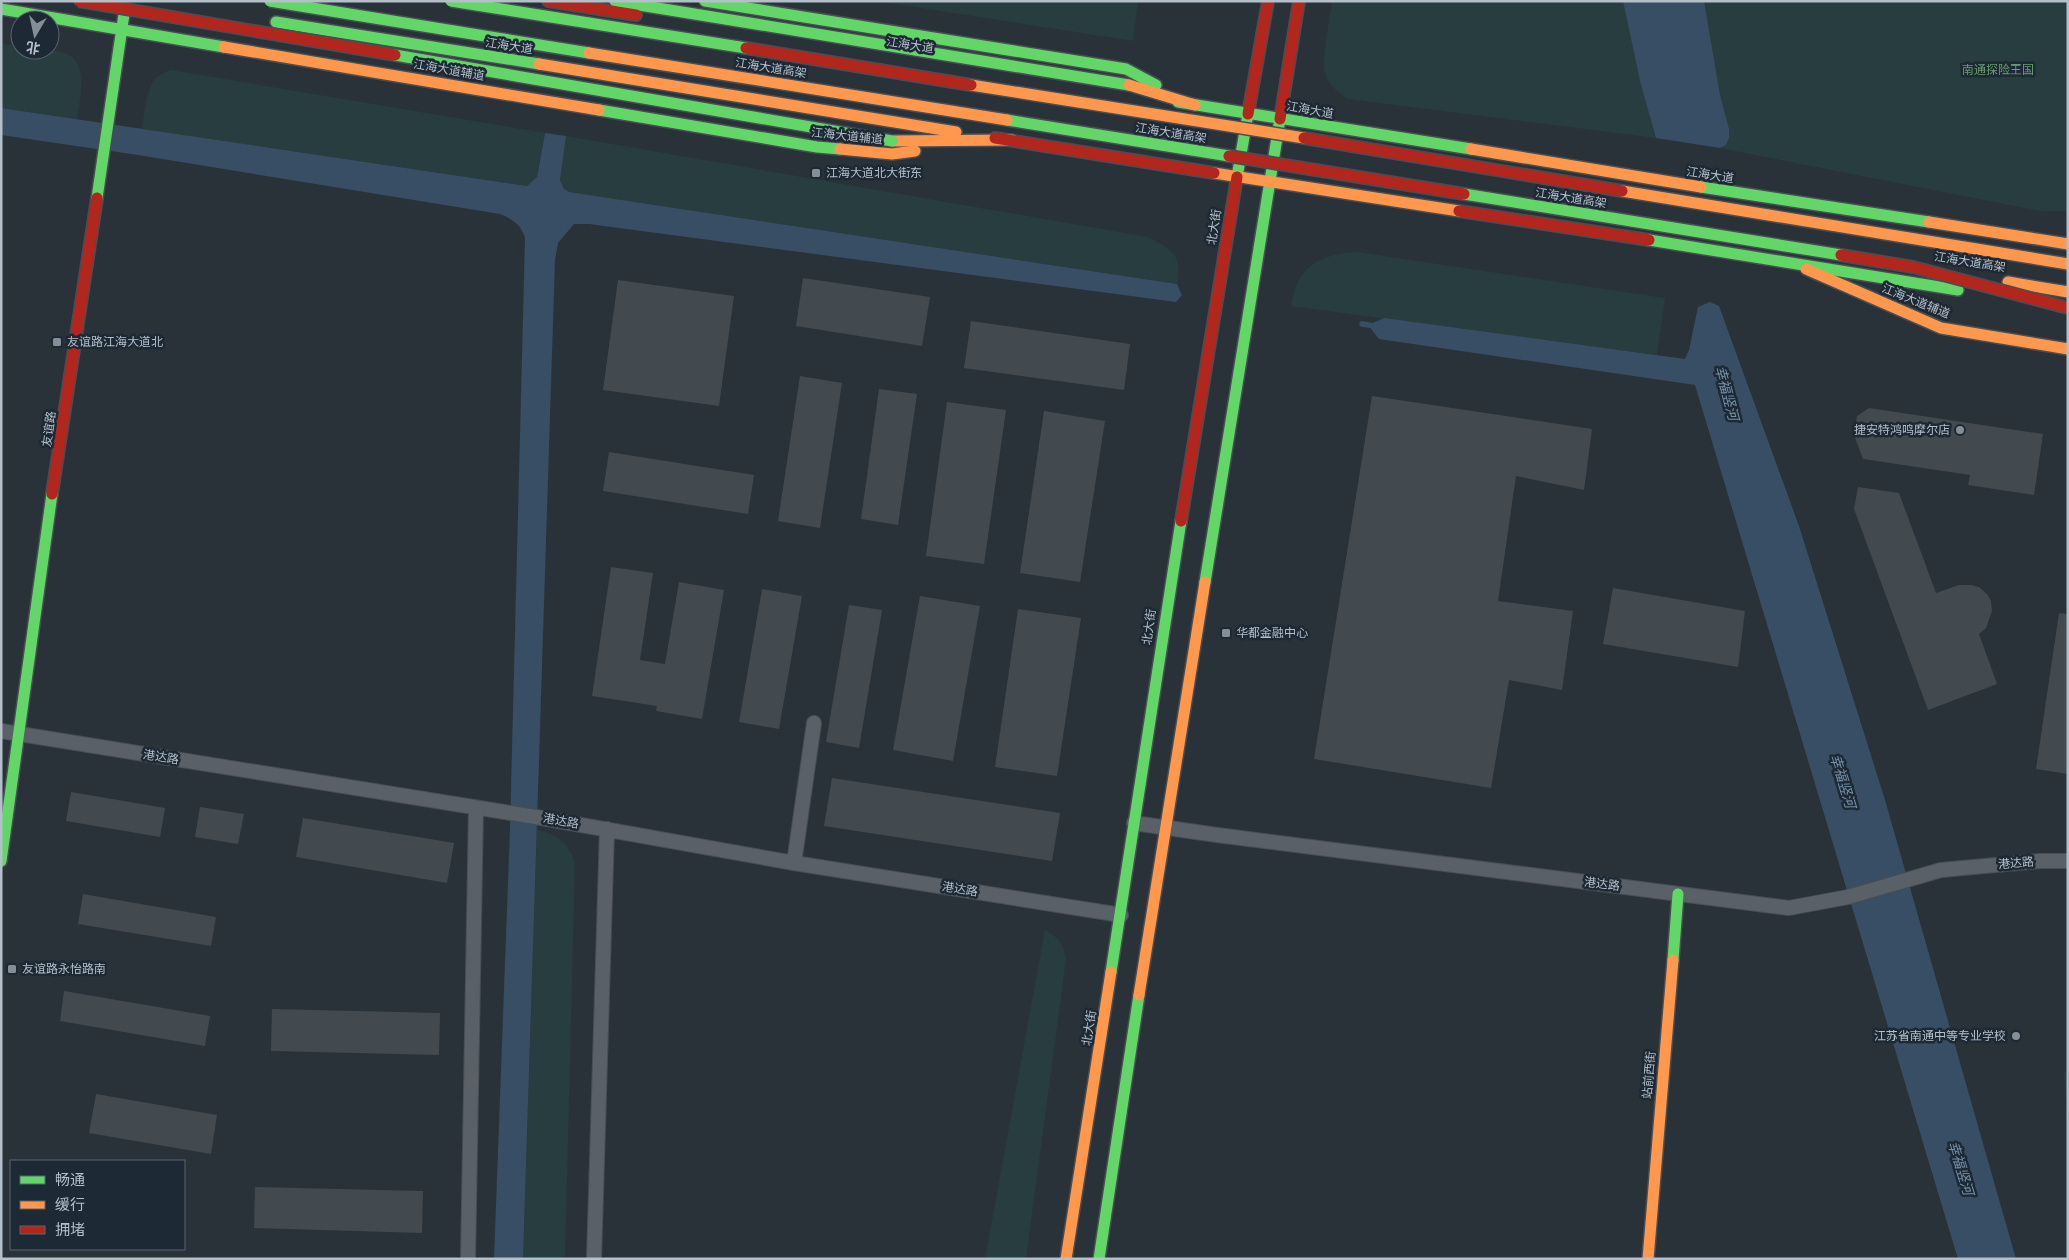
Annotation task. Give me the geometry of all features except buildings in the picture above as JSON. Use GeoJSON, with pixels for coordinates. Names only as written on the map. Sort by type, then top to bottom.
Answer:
{"type":"FeatureCollection","features":[{"type":"Feature","properties":{"kind":"main road"},"geometry":{"type":"LineString","coordinates":[[79,1],[892,141],[1012,140]]}},
{"type":"Feature","properties":{"kind":"main road","name":"友谊路"},"geometry":{"type":"LineString","coordinates":[[1,861],[74,345],[110,121],[125,1]]}},
{"type":"Feature","properties":{"kind":"main road","name":"江海大道高架"},"geometry":{"type":"LineString","coordinates":[[270,1],[2068,292]]}},
{"type":"Feature","properties":{"kind":"main road","name":"江海大道高架"},"geometry":{"type":"LineString","coordinates":[[451,1],[1256,130],[2068,264]]}},
{"type":"Feature","properties":{"kind":"main road","name":"江海大道"},"geometry":{"type":"LineString","coordinates":[[548,1],[1758,196],[2068,244]]}},
{"type":"Feature","properties":{"kind":"main road"},"geometry":{"type":"LineString","coordinates":[[615,1],[1124,83],[1195,105]]}},
{"type":"Feature","properties":{"kind":"main road"},"geometry":{"type":"LineString","coordinates":[[705,1],[1126,69],[1195,105]]}},
{"type":"Feature","properties":{"kind":"main road","name":"北大街"},"geometry":{"type":"LineString","coordinates":[[1066,1259],[1171,571],[1214,324],[1235,176],[1268,1]]}},
{"type":"Feature","properties":{"kind":"main road"},"geometry":{"type":"LineString","coordinates":[[1099,1259],[1165,828],[1299,1]]}},
{"type":"Feature","properties":{"kind":"main road","name":"江海大道辅道"},"geometry":{"type":"LineString","coordinates":[[1,8],[817,147],[892,154]]}},
{"type":"Feature","properties":{"kind":"main road","name":"江海大道"},"geometry":{"type":"LineString","coordinates":[[268,20],[894,123],[1790,262],[2068,308]]}},
{"type":"Feature","properties":{"kind":"main road","name":"江海大道"},"geometry":{"type":"LineString","coordinates":[[892,154],[1012,140]]}},
{"type":"Feature","properties":{"kind":"main road","name":"江海大道辅道"},"geometry":{"type":"LineString","coordinates":[[1790,262],[1941,328],[2068,349]]}},
{"type":"Feature","properties":{"kind":"main road"},"geometry":{"type":"LineString","coordinates":[[1913,267],[2068,308]]}},
{"type":"Feature","properties":{"kind":"main road","name":"站前西街"},"geometry":{"type":"LineString","coordinates":[[1648,1259],[1678,894]]}},
{"type":"Feature","properties":{"kind":"street"},"geometry":{"type":"LineString","coordinates":[[794,863],[814,724]]}},
{"type":"Feature","properties":{"kind":"street","name":"港达路"},"geometry":{"type":"LineString","coordinates":[[1,731],[542,818],[794,863],[1120,915]]}},
{"type":"Feature","properties":{"kind":"street"},"geometry":{"type":"LineString","coordinates":[[468,1259],[476,808]]}},
{"type":"Feature","properties":{"kind":"street","name":"港达路"},"geometry":{"type":"LineString","coordinates":[[1134,823],[1789,908],[1848,897],[1940,870],[2040,861],[2068,861]]}},
{"type":"Feature","properties":{"kind":"street"},"geometry":{"type":"LineString","coordinates":[[594,1259],[607,829]]}},
{"type":"Feature","properties":{"kind":"green space"},"geometry":{"type":"Polygon","coordinates":[[[876,1],[1138,1],[1133,41],[876,1]]]}},
{"type":"Feature","properties":{"kind":"green space","name":"南通探险王国"},"geometry":{"type":"Polygon","coordinates":[[[1332,1],[2068,1],[2068,211],[2041,211],[1720,148],[1726,145],[1642,85],[1656,138],[1348,99],[1339,93],[1325,74],[1324,60],[1332,1]]]}},
{"type":"Feature","properties":{"kind":"green space"},"geometry":{"type":"Polygon","coordinates":[[[1,44],[10,45],[10,60],[60,60],[60,52],[74,58],[81,74],[81,93],[77,119],[1,108],[1,44]]]}},
{"type":"Feature","properties":{"kind":"green space"},"geometry":{"type":"Polygon","coordinates":[[[171,70],[545,133],[537,177],[527,186],[142,129],[150,87],[157,77],[171,70]]]}},
{"type":"Feature","properties":{"kind":"green space"},"geometry":{"type":"Polygon","coordinates":[[[566,136],[1148,237],[1174,254],[1178,266],[1177,284],[569,192],[564,189],[560,180],[566,136]]]}},
{"type":"Feature","properties":{"kind":"green space"},"geometry":{"type":"Polygon","coordinates":[[[1357,252],[1665,298],[1657,355],[1291,306],[1299,281],[1312,265],[1321,259],[1357,252]]]}},
{"type":"Feature","properties":{"kind":"green space"},"geometry":{"type":"Polygon","coordinates":[[[537,830],[551,834],[561,840],[575,862],[565,1259],[523,1259],[537,830]]]}},
{"type":"Feature","properties":{"kind":"green space"},"geometry":{"type":"Polygon","coordinates":[[[1045,930],[1060,942],[1064,949],[1066,960],[1026,1259],[985,1259],[1045,930]]]}},
{"type":"Feature","properties":{"kind":"green space"},"geometry":{"type":"Polygon","coordinates":[[[2064,1072],[2068,1072],[2068,1132],[2064,1072]]]}},
{"type":"Feature","properties":{"kind":"water"},"geometry":{"type":"Polygon","coordinates":[[[1623,1],[1704,1],[1720,95],[1729,129],[1729,138],[1726,145],[1720,148],[1656,138],[1641,85],[1623,1]]]}},
{"type":"Feature","properties":{"kind":"water"},"geometry":{"type":"Polygon","coordinates":[[[1,108],[527,186],[537,177],[545,133],[566,136],[560,180],[564,189],[569,192],[1177,284],[1182,295],[1176,302],[589,224],[574,224],[558,243],[555,260],[523,1259],[494,1259],[510,829],[525,238],[523,233],[516,223],[500,214],[138,155],[1,135],[1,108]]]}},
{"type":"Feature","properties":{"kind":"water","name":"幸福竖河"},"geometry":{"type":"Polygon","coordinates":[[[1710,302],[1719,306],[1799,526],[1885,800],[2016,1259],[1958,1259],[1695,385],[1379,339],[1368,325],[1384,318],[1685,359],[1689,350],[1698,307],[1710,302]]]}},
{"type":"Feature","properties":{"kind":"waterway"},"geometry":{"type":"LineString","coordinates":[[1362,324],[1375,326]]}},
{"type":"Feature","properties":{"kind":"traffic: fast"},"geometry":{"type":"LineString","coordinates":[[270,1],[589,53]]}},
{"type":"Feature","properties":{"kind":"traffic: fast"},"geometry":{"type":"LineString","coordinates":[[451,1],[746,48]]}},
{"type":"Feature","properties":{"kind":"traffic: fast"},"geometry":{"type":"LineString","coordinates":[[615,1],[1129,85]]}},
{"type":"Feature","properties":{"kind":"traffic: fast"},"geometry":{"type":"LineString","coordinates":[[705,1],[1126,69],[1156,85]]}},
{"type":"Feature","properties":{"kind":"traffic: fast"},"geometry":{"type":"LineString","coordinates":[[1,9],[224,47]]}},
{"type":"Feature","properties":{"kind":"traffic: fast"},"geometry":{"type":"LineString","coordinates":[[97,198],[124,14]]}},
{"type":"Feature","properties":{"kind":"traffic: fast"},"geometry":{"type":"LineString","coordinates":[[276,22],[539,64]]}},
{"type":"Feature","properties":{"kind":"traffic: fast"},"geometry":{"type":"LineString","coordinates":[[395,55],[892,141]]}},
{"type":"Feature","properties":{"kind":"traffic: fast"},"geometry":{"type":"LineString","coordinates":[[1178,102],[1471,149]]}},
{"type":"Feature","properties":{"kind":"traffic: fast"},"geometry":{"type":"LineString","coordinates":[[599,110],[817,147],[840,149]]}},
{"type":"Feature","properties":{"kind":"traffic: fast"},"geometry":{"type":"LineString","coordinates":[[1237,177],[1248,114]]}},
{"type":"Feature","properties":{"kind":"traffic: fast"},"geometry":{"type":"LineString","coordinates":[[1205,582],[1280,119]]}},
{"type":"Feature","properties":{"kind":"traffic: fast"},"geometry":{"type":"LineString","coordinates":[[1007,120],[1229,156]]}},
{"type":"Feature","properties":{"kind":"traffic: fast"},"geometry":{"type":"LineString","coordinates":[[1701,187],[1929,222]]}},
{"type":"Feature","properties":{"kind":"traffic: fast"},"geometry":{"type":"LineString","coordinates":[[1464,194],[1841,255]]}},
{"type":"Feature","properties":{"kind":"traffic: fast"},"geometry":{"type":"LineString","coordinates":[[1649,240],[1958,290]]}},
{"type":"Feature","properties":{"kind":"traffic: fast"},"geometry":{"type":"LineString","coordinates":[[1,861],[52,494]]}},
{"type":"Feature","properties":{"kind":"traffic: fast"},"geometry":{"type":"LineString","coordinates":[[1111,972],[1181,521]]}},
{"type":"Feature","properties":{"kind":"traffic: fast"},"geometry":{"type":"LineString","coordinates":[[1673,960],[1678,894]]}},
{"type":"Feature","properties":{"kind":"traffic: fast"},"geometry":{"type":"LineString","coordinates":[[1099,1259],[1139,995]]}},
{"type":"Feature","properties":{"kind":"traffic: slow"},"geometry":{"type":"LineString","coordinates":[[224,47],[599,110]]}},
{"type":"Feature","properties":{"kind":"traffic: slow"},"geometry":{"type":"LineString","coordinates":[[589,53],[1007,120]]}},
{"type":"Feature","properties":{"kind":"traffic: slow"},"geometry":{"type":"LineString","coordinates":[[539,64],[956,132]]}},
{"type":"Feature","properties":{"kind":"traffic: slow"},"geometry":{"type":"LineString","coordinates":[[971,85],[1304,138]]}},
{"type":"Feature","properties":{"kind":"traffic: slow"},"geometry":{"type":"LineString","coordinates":[[1129,85],[1195,105]]}},
{"type":"Feature","properties":{"kind":"traffic: slow"},"geometry":{"type":"LineString","coordinates":[[892,141],[1012,140]]}},
{"type":"Feature","properties":{"kind":"traffic: slow"},"geometry":{"type":"LineString","coordinates":[[840,149],[892,154],[915,151]]}},
{"type":"Feature","properties":{"kind":"traffic: slow"},"geometry":{"type":"LineString","coordinates":[[1471,149],[1701,187]]}},
{"type":"Feature","properties":{"kind":"traffic: slow"},"geometry":{"type":"LineString","coordinates":[[1214,173],[1459,211]]}},
{"type":"Feature","properties":{"kind":"traffic: slow"},"geometry":{"type":"LineString","coordinates":[[1622,191],[2068,264]]}},
{"type":"Feature","properties":{"kind":"traffic: slow"},"geometry":{"type":"LineString","coordinates":[[1929,222],[2068,244]]}},
{"type":"Feature","properties":{"kind":"traffic: slow"},"geometry":{"type":"LineString","coordinates":[[1806,269],[1941,328],[2068,349]]}},
{"type":"Feature","properties":{"kind":"traffic: slow"},"geometry":{"type":"LineString","coordinates":[[2008,282],[2068,292]]}},
{"type":"Feature","properties":{"kind":"traffic: slow"},"geometry":{"type":"LineString","coordinates":[[1139,995],[1205,582]]}},
{"type":"Feature","properties":{"kind":"traffic: slow"},"geometry":{"type":"LineString","coordinates":[[1648,1259],[1673,960]]}},
{"type":"Feature","properties":{"kind":"traffic: slow"},"geometry":{"type":"LineString","coordinates":[[1066,1259],[1111,972]]}},
{"type":"Feature","properties":{"kind":"traffic: jam"},"geometry":{"type":"LineString","coordinates":[[79,1],[395,55]]}},
{"type":"Feature","properties":{"kind":"traffic: jam"},"geometry":{"type":"LineString","coordinates":[[548,1],[636,15]]}},
{"type":"Feature","properties":{"kind":"traffic: jam"},"geometry":{"type":"LineString","coordinates":[[1248,114],[1268,1]]}},
{"type":"Feature","properties":{"kind":"traffic: jam"},"geometry":{"type":"LineString","coordinates":[[1280,119],[1299,1]]}},
{"type":"Feature","properties":{"kind":"traffic: jam"},"geometry":{"type":"LineString","coordinates":[[746,48],[971,85]]}},
{"type":"Feature","properties":{"kind":"traffic: jam"},"geometry":{"type":"LineString","coordinates":[[995,138],[1214,173]]}},
{"type":"Feature","properties":{"kind":"traffic: jam"},"geometry":{"type":"LineString","coordinates":[[1304,138],[1622,191]]}},
{"type":"Feature","properties":{"kind":"traffic: jam"},"geometry":{"type":"LineString","coordinates":[[1229,156],[1464,194]]}},
{"type":"Feature","properties":{"kind":"traffic: jam"},"geometry":{"type":"LineString","coordinates":[[1181,521],[1237,177]]}},
{"type":"Feature","properties":{"kind":"traffic: jam"},"geometry":{"type":"LineString","coordinates":[[52,494],[97,198]]}},
{"type":"Feature","properties":{"kind":"traffic: jam"},"geometry":{"type":"LineString","coordinates":[[1459,211],[1649,240]]}},
{"type":"Feature","properties":{"kind":"traffic: jam"},"geometry":{"type":"LineString","coordinates":[[1841,255],[1913,267],[2068,308]]}},
{"type":"Feature","properties":{"kind":"place","name":"江海大道北大街东"},"geometry":{"type":"Point","coordinates":[816,173]}},
{"type":"Feature","properties":{"kind":"place","name":"友谊路江海大道北"},"geometry":{"type":"Point","coordinates":[57,342]}},
{"type":"Feature","properties":{"kind":"place","name":"捷安特鸿鸣摩尔店"},"geometry":{"type":"Point","coordinates":[1960,430]}},
{"type":"Feature","properties":{"kind":"place","name":"华都金融中心"},"geometry":{"type":"Point","coordinates":[1226,633]}},
{"type":"Feature","properties":{"kind":"place","name":"友谊路永怡路南"},"geometry":{"type":"Point","coordinates":[12,969]}},
{"type":"Feature","properties":{"kind":"place","name":"江苏省南通中等专业学校"},"geometry":{"type":"Point","coordinates":[2016,1036]}}]}
